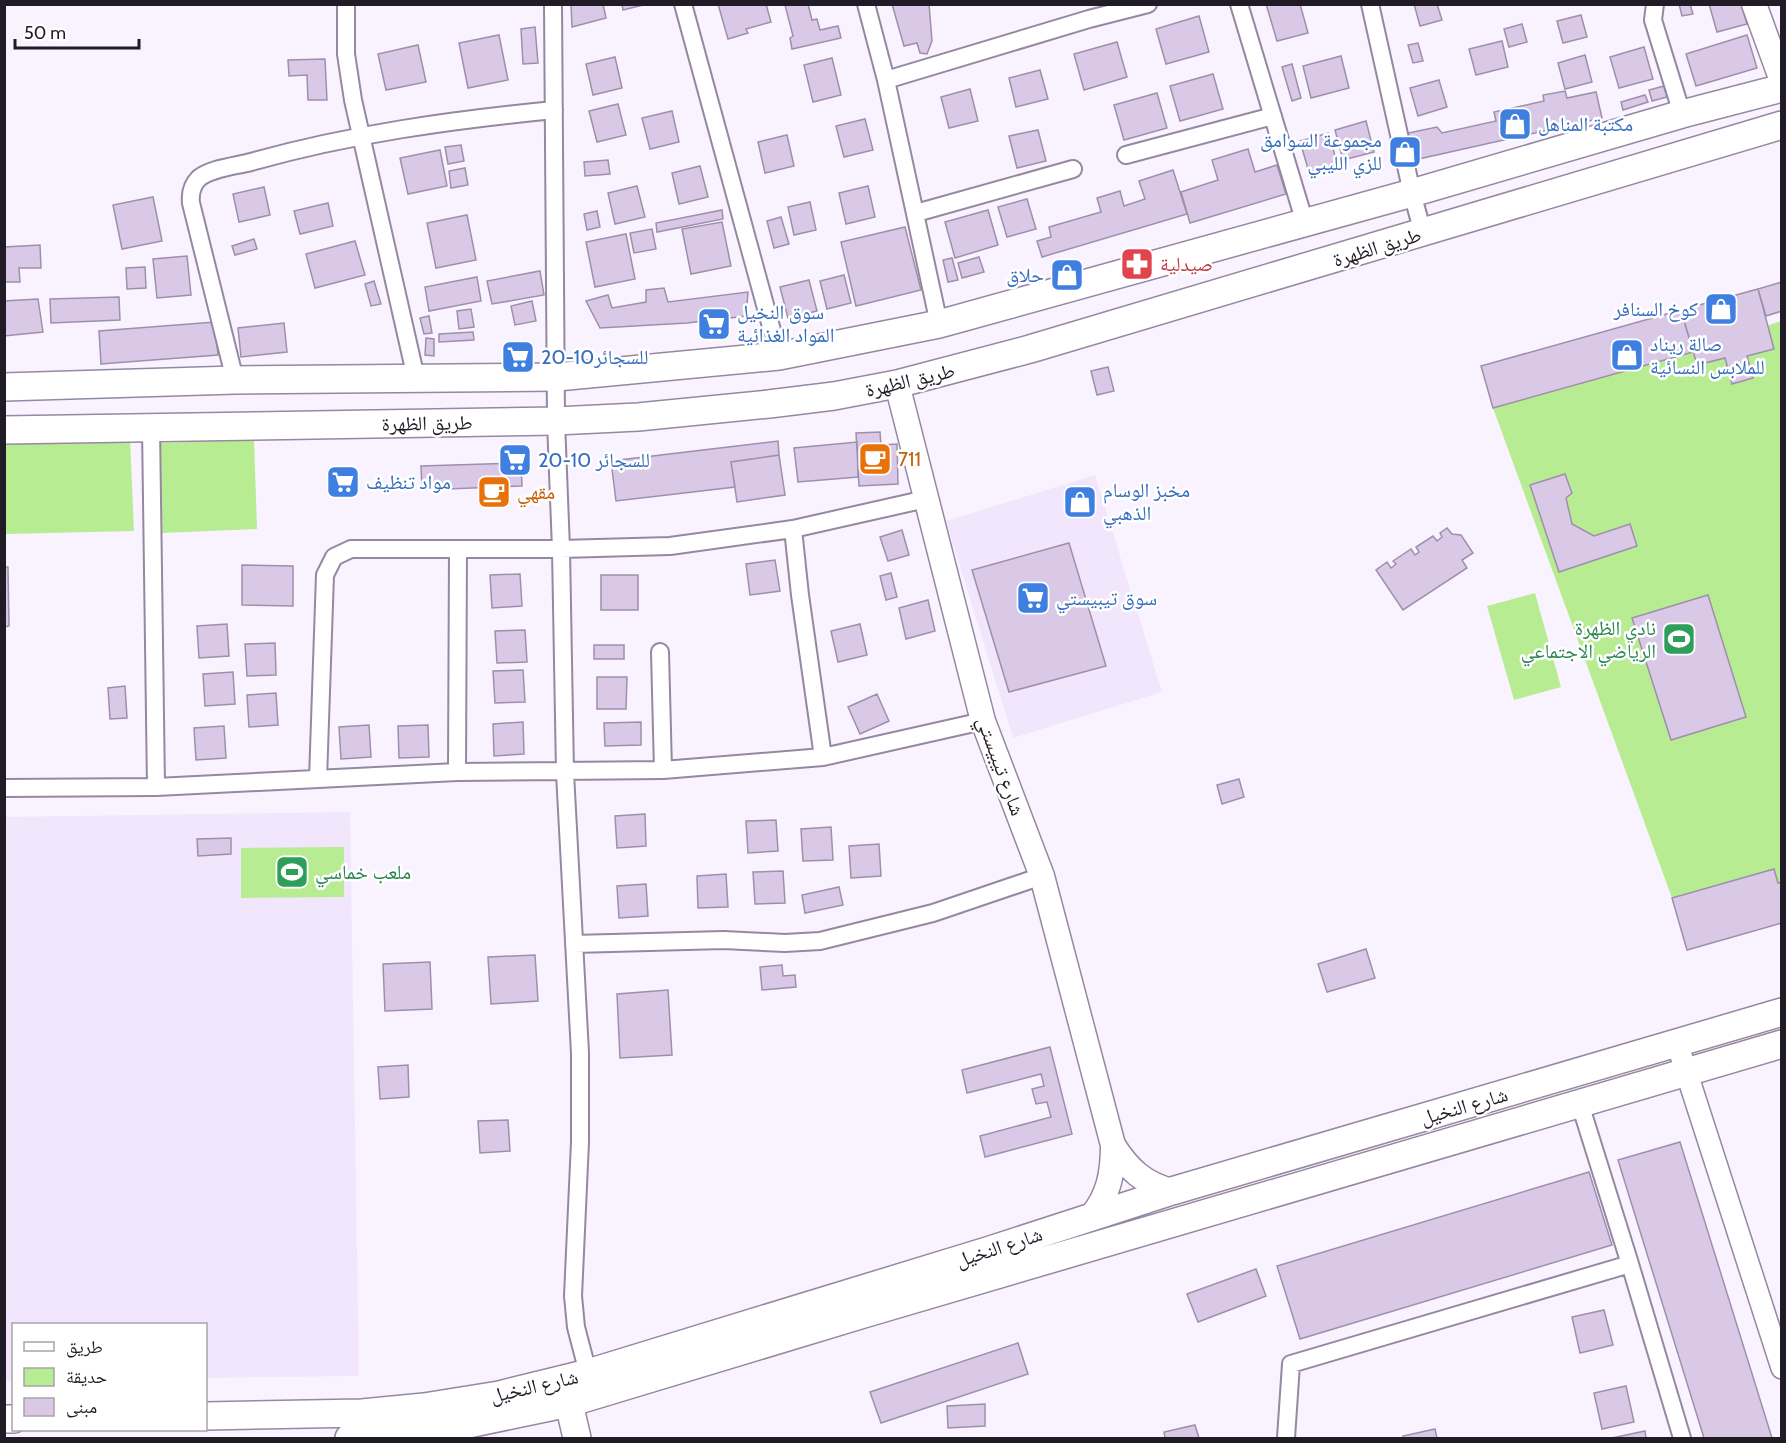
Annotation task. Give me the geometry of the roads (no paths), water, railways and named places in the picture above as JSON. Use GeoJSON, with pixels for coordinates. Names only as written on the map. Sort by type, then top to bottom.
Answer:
{"type":"FeatureCollection","features":[{"type":"Feature","properties":{"kind":"main road"},"geometry":{"type":"LineString","coordinates":[[1754,4],[1782,81]]}},
{"type":"Feature","properties":{"kind":"main road","name":"طريق الظهرة"},"geometry":{"type":"LineString","coordinates":[[4,387],[235,381],[557,377],[779,356],[939,324],[1412,193],[1682,114],[1782,88]]}},
{"type":"Feature","properties":{"kind":"main road","name":"طريق الظهرة"},"geometry":{"type":"LineString","coordinates":[[4,430],[556,421],[638,417],[834,396],[897,384],[1030,350],[1782,125]]}},
{"type":"Feature","properties":{"kind":"main road","name":"شارع تيبيستي"},"geometry":{"type":"LineString","coordinates":[[897,384],[983,721],[1042,876],[1113,1144]]}},
{"type":"Feature","properties":{"kind":"main road","name":"شارع النخيل"},"geometry":{"type":"LineString","coordinates":[[349,1438],[454,1426],[1172,1191],[1782,1012]]}},
{"type":"Feature","properties":{"kind":"main road","name":"شارع النخيل"},"geometry":{"type":"LineString","coordinates":[[207,1416],[362,1413],[574,1385],[995,1277],[1782,1044]]}},
{"type":"Feature","properties":{"kind":"main road"},"geometry":{"type":"LineString","coordinates":[[1113,1144],[1137,1176],[1148,1183],[1172,1191]]}},
{"type":"Feature","properties":{"kind":"main road"},"geometry":{"type":"LineString","coordinates":[[1091,1217],[1099,1208],[1110,1184],[1113,1144]]}},
{"type":"Feature","properties":{"kind":"main road"},"geometry":{"type":"LineString","coordinates":[[987,1251],[995,1277]]}},
{"type":"Feature","properties":{"kind":"main road"},"geometry":{"type":"LineString","coordinates":[[574,1385],[577,1438]]}},
{"type":"Feature","properties":{"kind":"street"},"geometry":{"type":"LineString","coordinates":[[346,4],[346,54],[361,136],[416,378]]}},
{"type":"Feature","properties":{"kind":"street"},"geometry":{"type":"LineString","coordinates":[[553,4],[556,421],[565,772],[580,1053],[580,1142],[573,1296],[576,1327],[574,1385]]}},
{"type":"Feature","properties":{"kind":"street"},"geometry":{"type":"LineString","coordinates":[[683,4],[779,356]]}},
{"type":"Feature","properties":{"kind":"street"},"geometry":{"type":"LineString","coordinates":[[866,4],[886,80],[939,324]]}},
{"type":"Feature","properties":{"kind":"street"},"geometry":{"type":"LineString","coordinates":[[886,80],[1086,12],[1148,4]]}},
{"type":"Feature","properties":{"kind":"street"},"geometry":{"type":"LineString","coordinates":[[1239,4],[1305,223]]}},
{"type":"Feature","properties":{"kind":"street"},"geometry":{"type":"LineString","coordinates":[[1370,4],[1423,233]]}},
{"type":"Feature","properties":{"kind":"street"},"geometry":{"type":"LineString","coordinates":[[1654,4],[1653,20],[1682,114]]}},
{"type":"Feature","properties":{"kind":"street"},"geometry":{"type":"LineString","coordinates":[[235,381],[191,203],[191,191],[197,181],[207,174],[258,160],[361,136],[425,125],[554,110]]}},
{"type":"Feature","properties":{"kind":"street"},"geometry":{"type":"LineString","coordinates":[[1126,154],[1273,116]]}},
{"type":"Feature","properties":{"kind":"street"},"geometry":{"type":"LineString","coordinates":[[916,213],[1073,169]]}},
{"type":"Feature","properties":{"kind":"street"},"geometry":{"type":"LineString","coordinates":[[151,428],[156,787]]}},
{"type":"Feature","properties":{"kind":"street"},"geometry":{"type":"LineString","coordinates":[[318,779],[325,575],[334,557],[351,549],[561,549],[670,546],[793,529],[926,499]]}},
{"type":"Feature","properties":{"kind":"street"},"geometry":{"type":"LineString","coordinates":[[793,529],[800,596],[823,757]]}},
{"type":"Feature","properties":{"kind":"street"},"geometry":{"type":"LineString","coordinates":[[457,772],[459,549]]}},
{"type":"Feature","properties":{"kind":"street"},"geometry":{"type":"LineString","coordinates":[[660,652],[663,770]]}},
{"type":"Feature","properties":{"kind":"street"},"geometry":{"type":"LineString","coordinates":[[4,788],[156,787],[457,772],[663,770],[823,757],[983,721]]}},
{"type":"Feature","properties":{"kind":"street"},"geometry":{"type":"LineString","coordinates":[[574,944],[724,940],[785,943],[820,941],[933,913],[1042,876]]}},
{"type":"Feature","properties":{"kind":"street"},"geometry":{"type":"LineString","coordinates":[[1677,1043],[1782,1368]]}},
{"type":"Feature","properties":{"kind":"street"},"geometry":{"type":"LineString","coordinates":[[1580,1104],[1682,1438]]}},
{"type":"Feature","properties":{"kind":"street"},"geometry":{"type":"LineString","coordinates":[[1286,1438],[1291,1364],[1630,1264]]}},
{"type":"Feature","properties":{"kind":"place","name":"مكتبة المناهل"},"geometry":{"type":"Point","coordinates":[1515,124]}},
{"type":"Feature","properties":{"kind":"place","name":"مجموعة السوامق للزي الليبي"},"geometry":{"type":"Point","coordinates":[1405,152]}},
{"type":"Feature","properties":{"kind":"place","name":"صيدلية"},"geometry":{"type":"Point","coordinates":[1137,264]}},
{"type":"Feature","properties":{"kind":"place","name":"حلاق"},"geometry":{"type":"Point","coordinates":[1067,275]}},
{"type":"Feature","properties":{"kind":"place","name":"كوخ السنافر"},"geometry":{"type":"Point","coordinates":[1721,309]}},
{"type":"Feature","properties":{"kind":"place","name":"سوق النخيل المواد الغذائية"},"geometry":{"type":"Point","coordinates":[714,324]}},
{"type":"Feature","properties":{"kind":"place","name":"صالة ريناد للملابس النسائية"},"geometry":{"type":"Point","coordinates":[1627,355]}},
{"type":"Feature","properties":{"kind":"place","name":"20-10للسجائر"},"geometry":{"type":"Point","coordinates":[518,357]}},
{"type":"Feature","properties":{"kind":"place","name":"711"},"geometry":{"type":"Point","coordinates":[875,459]}},
{"type":"Feature","properties":{"kind":"place","name":"20-10 للسجائر"},"geometry":{"type":"Point","coordinates":[515,460]}},
{"type":"Feature","properties":{"kind":"place","name":"مواد تنظيف"},"geometry":{"type":"Point","coordinates":[343,482]}},
{"type":"Feature","properties":{"kind":"place","name":"مقهي"},"geometry":{"type":"Point","coordinates":[494,492]}},
{"type":"Feature","properties":{"kind":"place","name":"مخبز الوسام الذهبي"},"geometry":{"type":"Point","coordinates":[1080,502]}},
{"type":"Feature","properties":{"kind":"place","name":"سوق تيبيستي"},"geometry":{"type":"Point","coordinates":[1033,598]}},
{"type":"Feature","properties":{"kind":"place","name":"نادي الظهرة الرياضي الاجتماعي"},"geometry":{"type":"Point","coordinates":[1679,639]}},
{"type":"Feature","properties":{"kind":"place","name":"ملعب خماسي"},"geometry":{"type":"Point","coordinates":[292,872]}}]}
